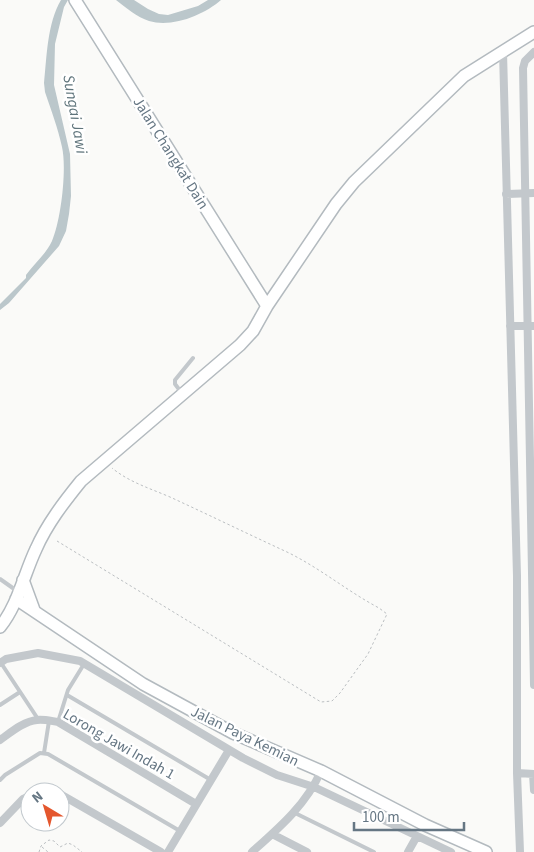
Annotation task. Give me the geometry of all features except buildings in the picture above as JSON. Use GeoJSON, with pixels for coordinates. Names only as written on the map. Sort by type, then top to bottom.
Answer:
{"type":"FeatureCollection","features":[{"type":"Feature","properties":{"kind":"main road","name":"Jalan Changkat Dain"},"geometry":{"type":"LineString","coordinates":[[77,4],[267,306]]}},
{"type":"Feature","properties":{"kind":"main road"},"geometry":{"type":"LineString","coordinates":[[0,627],[17,596],[37,546],[64,502],[81,481],[240,345],[253,331],[267,306],[336,204],[354,182],[464,76],[534,32]]}},
{"type":"Feature","properties":{"kind":"main road"},"geometry":{"type":"LineString","coordinates":[[23,580],[34,610]]}},
{"type":"Feature","properties":{"kind":"main road","name":"Jalan Paya Kemian"},"geometry":{"type":"LineString","coordinates":[[17,596],[34,610],[143,684],[233,733],[321,771],[425,825],[486,852]]}},
{"type":"Feature","properties":{"kind":"street"},"geometry":{"type":"LineString","coordinates":[[503,52],[516,576],[517,773],[520,852]]}},
{"type":"Feature","properties":{"kind":"street"},"geometry":{"type":"LineString","coordinates":[[534,52],[525,61],[523,68],[530,193],[534,685]]}},
{"type":"Feature","properties":{"kind":"street"},"geometry":{"type":"LineString","coordinates":[[506,194],[530,193]]}},
{"type":"Feature","properties":{"kind":"street"},"geometry":{"type":"LineString","coordinates":[[510,326],[531,326]]}},
{"type":"Feature","properties":{"kind":"street"},"geometry":{"type":"LineString","coordinates":[[513,455],[532,456]]}},
{"type":"Feature","properties":{"kind":"street"},"geometry":{"type":"LineString","coordinates":[[516,576],[533,576]]}},
{"type":"Feature","properties":{"kind":"street"},"geometry":{"type":"LineString","coordinates":[[0,662],[6,659],[38,653],[80,661],[229,750],[277,774],[314,787],[450,852]]}},
{"type":"Feature","properties":{"kind":"street","name":"Lorong Jawi Indah 1"},"geometry":{"type":"LineString","coordinates":[[0,740],[14,730],[38,719],[54,722],[196,804]]}},
{"type":"Feature","properties":{"kind":"street"},"geometry":{"type":"LineString","coordinates":[[168,852],[229,750]]}},
{"type":"Feature","properties":{"kind":"street"},"geometry":{"type":"LineString","coordinates":[[252,852],[295,813],[314,787],[321,771]]}},
{"type":"Feature","properties":{"kind":"street"},"geometry":{"type":"LineString","coordinates":[[517,773],[534,774],[534,790]]}},
{"type":"Feature","properties":{"kind":"street"},"geometry":{"type":"LineString","coordinates":[[70,799],[161,852]]}},
{"type":"Feature","properties":{"kind":"street"},"geometry":{"type":"LineString","coordinates":[[0,822],[20,802]]}},
{"type":"Feature","properties":{"kind":"street"},"geometry":{"type":"LineString","coordinates":[[272,834],[304,851]]}},
{"type":"Feature","properties":{"kind":"street"},"geometry":{"type":"LineString","coordinates":[[408,852],[417,836]]}},
{"type":"Feature","properties":{"kind":"lane"},"geometry":{"type":"LineString","coordinates":[[183,394],[175,384],[175,380],[193,358]]}},
{"type":"Feature","properties":{"kind":"lane"},"geometry":{"type":"LineString","coordinates":[[0,579],[17,596]]}},
{"type":"Feature","properties":{"kind":"lane"},"geometry":{"type":"LineString","coordinates":[[0,662],[38,719]]}},
{"type":"Feature","properties":{"kind":"lane"},"geometry":{"type":"LineString","coordinates":[[44,753],[54,722],[84,664]]}},
{"type":"Feature","properties":{"kind":"lane"},"geometry":{"type":"LineString","coordinates":[[0,705],[20,692]]}},
{"type":"Feature","properties":{"kind":"lane"},"geometry":{"type":"LineString","coordinates":[[67,695],[211,780]]}},
{"type":"Feature","properties":{"kind":"lane"},"geometry":{"type":"LineString","coordinates":[[0,780],[40,753],[48,754],[180,831]]}},
{"type":"Feature","properties":{"kind":"lane"},"geometry":{"type":"LineString","coordinates":[[295,813],[374,852]]}},
{"type":"Feature","properties":{"kind":"path"},"geometry":{"type":"LineString","coordinates":[[57,541],[321,702],[332,701],[340,693],[368,654],[387,614],[379,608],[328,575],[290,554],[163,494],[122,477],[103,462]]}},
{"type":"Feature","properties":{"kind":"path"},"geometry":{"type":"LineString","coordinates":[[39,852],[41,846],[49,840],[54,841],[60,847],[68,843],[82,852]]}},
{"type":"Feature","properties":{"kind":"path"},"geometry":{"type":"LineString","coordinates":[[41,846],[48,852]]}},
{"type":"Feature","properties":{"kind":"shaded area"},"geometry":{"type":"Polygon","coordinates":[[[61,0],[68,0],[64,7],[55,44],[54,85],[70,154],[71,196],[66,231],[59,246],[9,303],[0,310],[0,304],[26,278],[26,275],[49,246],[58,221],[64,168],[63,156],[44,83],[50,30],[56,9],[61,0]]]}},
{"type":"Feature","properties":{"kind":"shaded area"},"geometry":{"type":"Polygon","coordinates":[[[116,0],[134,0],[159,14],[168,15],[198,6],[208,0],[221,0],[206,11],[187,19],[158,23],[149,21],[132,12],[116,0]]]}},
{"type":"Feature","properties":{"kind":"water label","name":"Sungai Jawi"},"geometry":{"type":"Point","coordinates":[76,114]}}]}
